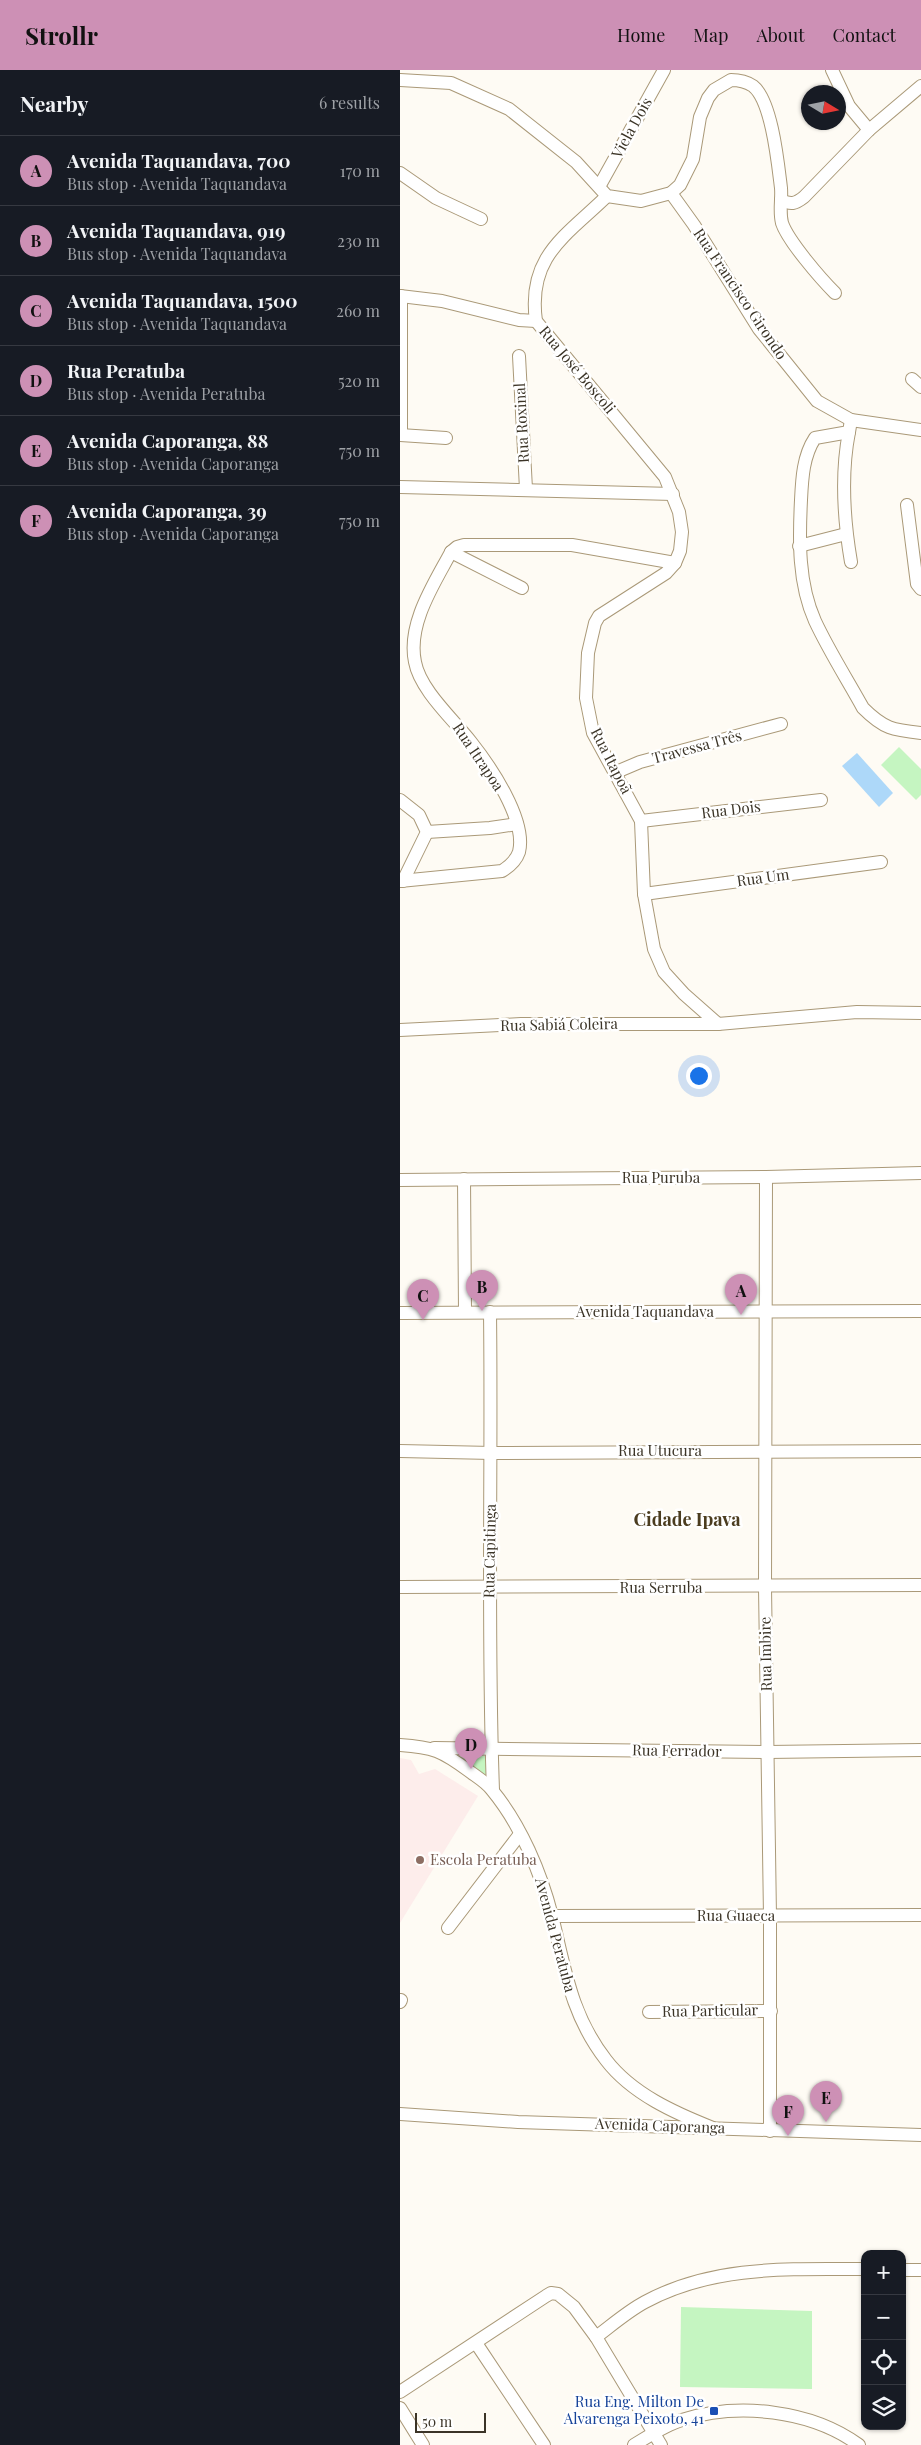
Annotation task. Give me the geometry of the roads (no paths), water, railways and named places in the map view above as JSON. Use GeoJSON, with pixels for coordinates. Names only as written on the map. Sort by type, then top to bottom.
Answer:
{"type":"FeatureCollection","features":[{"type":"Feature","properties":{"kind":"street","name":"Viela Dois"},"geometry":{"type":"LineString","coordinates":[[603,190],[664,70]]}},
{"type":"Feature","properties":{"kind":"street"},"geometry":{"type":"LineString","coordinates":[[832,70],[849,106],[869,130]]}},
{"type":"Feature","properties":{"kind":"street"},"geometry":{"type":"LineString","coordinates":[[400,80],[446,82],[509,109],[555,144],[603,190],[641,202],[671,193],[688,173],[693,159],[700,117],[708,98],[723,83],[737,80],[753,87],[765,104],[781,189],[780,210],[782,224],[835,293]]}},
{"type":"Feature","properties":{"kind":"street"},"geometry":{"type":"LineString","coordinates":[[781,200],[789,204],[797,203],[869,130],[921,86]]}},
{"type":"Feature","properties":{"kind":"street"},"geometry":{"type":"LineString","coordinates":[[400,173],[436,198],[481,219]]}},
{"type":"Feature","properties":{"kind":"street","name":"Rua José Boscoli"},"geometry":{"type":"LineString","coordinates":[[603,190],[552,248],[543,261],[535,289],[536,321],[665,477],[673,494]]}},
{"type":"Feature","properties":{"kind":"street","name":"Rua Francisco Girondo"},"geometry":{"type":"LineString","coordinates":[[671,193],[694,225],[759,329],[817,401],[850,426],[921,430]]}},
{"type":"Feature","properties":{"kind":"street"},"geometry":{"type":"LineString","coordinates":[[446,438],[401,435],[400,296],[442,301],[519,320],[536,321]]}},
{"type":"Feature","properties":{"kind":"street","name":"Rua Roxinal"},"geometry":{"type":"LineString","coordinates":[[519,356],[526,489]]}},
{"type":"Feature","properties":{"kind":"street"},"geometry":{"type":"LineString","coordinates":[[850,426],[845,450],[846,534],[851,562]]}},
{"type":"Feature","properties":{"kind":"street"},"geometry":{"type":"LineString","coordinates":[[850,426],[815,438],[807,449],[802,481],[799,546],[805,585],[814,620],[863,708],[874,718],[893,730],[921,733]]}},
{"type":"Feature","properties":{"kind":"street"},"geometry":{"type":"LineString","coordinates":[[400,487],[673,494],[682,532],[680,551],[675,563],[572,545],[464,545],[457,547],[451,552],[522,588]]}},
{"type":"Feature","properties":{"kind":"street"},"geometry":{"type":"LineString","coordinates":[[907,505],[917,584],[921,589]]}},
{"type":"Feature","properties":{"kind":"street"},"geometry":{"type":"LineString","coordinates":[[799,546],[846,534]]}},
{"type":"Feature","properties":{"kind":"street","name":"Rua Itrapoa"},"geometry":{"type":"LineString","coordinates":[[401,881],[502,871],[513,864],[519,851],[517,824],[490,770],[426,687],[415,663],[416,626],[451,552]]}},
{"type":"Feature","properties":{"kind":"street","name":"Rua Itapoã"},"geometry":{"type":"LineString","coordinates":[[675,563],[666,573],[599,616],[595,623],[588,653],[586,698],[593,733],[614,773],[632,801],[641,821],[644,894],[654,949],[664,972],[684,994],[718,1024]]}},
{"type":"Feature","properties":{"kind":"street","name":"Travessa Três"},"geometry":{"type":"LineString","coordinates":[[614,773],[640,762],[781,724]]}},
{"type":"Feature","properties":{"kind":"street"},"geometry":{"type":"LineString","coordinates":[[400,800],[419,814],[427,832]]}},
{"type":"Feature","properties":{"kind":"street","name":"Rua Dois"},"geometry":{"type":"LineString","coordinates":[[641,821],[821,800]]}},
{"type":"Feature","properties":{"kind":"street"},"geometry":{"type":"LineString","coordinates":[[427,832],[517,824]]}},
{"type":"Feature","properties":{"kind":"street"},"geometry":{"type":"LineString","coordinates":[[401,881],[427,832]]}},
{"type":"Feature","properties":{"kind":"street","name":"Rua Um"},"geometry":{"type":"LineString","coordinates":[[644,894],[881,862]]}},
{"type":"Feature","properties":{"kind":"street"},"geometry":{"type":"LineString","coordinates":[[718,1024],[857,1012],[921,1013]]}},
{"type":"Feature","properties":{"kind":"street","name":"Rua Sabiá Coleira"},"geometry":{"type":"LineString","coordinates":[[400,1030],[521,1024],[718,1024]]}},
{"type":"Feature","properties":{"kind":"street","name":"Rua Puruba"},"geometry":{"type":"LineString","coordinates":[[400,1180],[766,1177],[921,1173]]}},
{"type":"Feature","properties":{"kind":"street","name":"Rua Imbire"},"geometry":{"type":"LineString","coordinates":[[766,1177],[767,1450],[765,1588],[771,2011],[770,2131]]}},
{"type":"Feature","properties":{"kind":"street"},"geometry":{"type":"LineString","coordinates":[[464,1179],[465,1312]]}},
{"type":"Feature","properties":{"kind":"street","name":"Avenida Taquandava"},"geometry":{"type":"LineString","coordinates":[[400,1313],[921,1311]]}},
{"type":"Feature","properties":{"kind":"street","name":"Rua Capitinga"},"geometry":{"type":"LineString","coordinates":[[490,1312],[492,1453],[489,1588],[493,1790]]}},
{"type":"Feature","properties":{"kind":"street","name":"Rua Utucura"},"geometry":{"type":"LineString","coordinates":[[400,1451],[492,1453],[767,1450],[921,1451]]}},
{"type":"Feature","properties":{"kind":"street","name":"Rua Serruba"},"geometry":{"type":"LineString","coordinates":[[400,1588],[765,1588],[921,1585]]}},
{"type":"Feature","properties":{"kind":"street","name":"Avenida Peratuba"},"geometry":{"type":"LineString","coordinates":[[400,1745],[433,1748],[463,1767],[493,1790],[520,1834],[534,1864],[552,1916],[570,1994],[582,2022],[606,2060],[614,2070],[645,2095],[668,2109],[714,2128]]}},
{"type":"Feature","properties":{"kind":"street","name":"Rua Ferrador"},"geometry":{"type":"LineString","coordinates":[[433,1748],[768,1752],[921,1750]]}},
{"type":"Feature","properties":{"kind":"street"},"geometry":{"type":"LineString","coordinates":[[448,1928],[520,1834]]}},
{"type":"Feature","properties":{"kind":"street","name":"Rua Guaeca"},"geometry":{"type":"LineString","coordinates":[[552,1916],[921,1915]]}},
{"type":"Feature","properties":{"kind":"street","name":"Rua Particular"},"geometry":{"type":"LineString","coordinates":[[649,2012],[771,2011]]}},
{"type":"Feature","properties":{"kind":"street","name":"Avenida Caporanga"},"geometry":{"type":"LineString","coordinates":[[400,2114],[518,2122],[921,2135]]}},
{"type":"Feature","properties":{"kind":"street"},"geometry":{"type":"LineString","coordinates":[[596,2338],[644,2302],[707,2277],[733,2272],[861,2270]]}},
{"type":"Feature","properties":{"kind":"street"},"geometry":{"type":"LineString","coordinates":[[906,2270],[921,2270]]}},
{"type":"Feature","properties":{"kind":"street"},"geometry":{"type":"LineString","coordinates":[[400,2392],[551,2293],[566,2298],[596,2338],[661,2445]]}},
{"type":"Feature","properties":{"kind":"street"},"geometry":{"type":"LineString","coordinates":[[476,2343],[544,2445]]}},
{"type":"Feature","properties":{"kind":"street"},"geometry":{"type":"LineString","coordinates":[[400,2408],[423,2445]]}},
{"type":"Feature","properties":{"kind":"street"},"geometry":{"type":"LineString","coordinates":[[634,2445],[653,2433],[692,2417],[734,2412],[771,2412],[811,2420],[859,2445]]}},
{"type":"Feature","properties":{"kind":"water"},"geometry":{"type":"Polygon","coordinates":[[[857,753],[893,793],[879,807],[842,766],[857,753]]]}},
{"type":"Feature","properties":{"kind":"place","name":"Avenida Taquandava, 919"},"geometry":{"type":"Point","coordinates":[482,1311]}},
{"type":"Feature","properties":{"kind":"place","name":"Avenida Taquandava, 700"},"geometry":{"type":"Point","coordinates":[741,1315]}},
{"type":"Feature","properties":{"kind":"place","name":"Avenida Taquandava, 1500"},"geometry":{"type":"Point","coordinates":[423,1320]}},
{"type":"Feature","properties":{"kind":"place","name":"Rua Peratuba"},"geometry":{"type":"Point","coordinates":[471,1769]}},
{"type":"Feature","properties":{"kind":"place","name":"Escola Peratuba"},"geometry":{"type":"Point","coordinates":[420,1860]}},
{"type":"Feature","properties":{"kind":"place","name":"Avenida Caporanga, 88"},"geometry":{"type":"Point","coordinates":[826,2122]}},
{"type":"Feature","properties":{"kind":"place","name":"Avenida Caporanga, 39"},"geometry":{"type":"Point","coordinates":[788,2136]}},
{"type":"Feature","properties":{"kind":"place","name":"Rua Eng. Milton De Alvarenga Peixoto, 41"},"geometry":{"type":"Point","coordinates":[714,2411]}},
{"type":"Feature","properties":{"kind":"district","name":"Cidade Ipava"},"geometry":{"type":"Point","coordinates":[687,1520]}}]}
